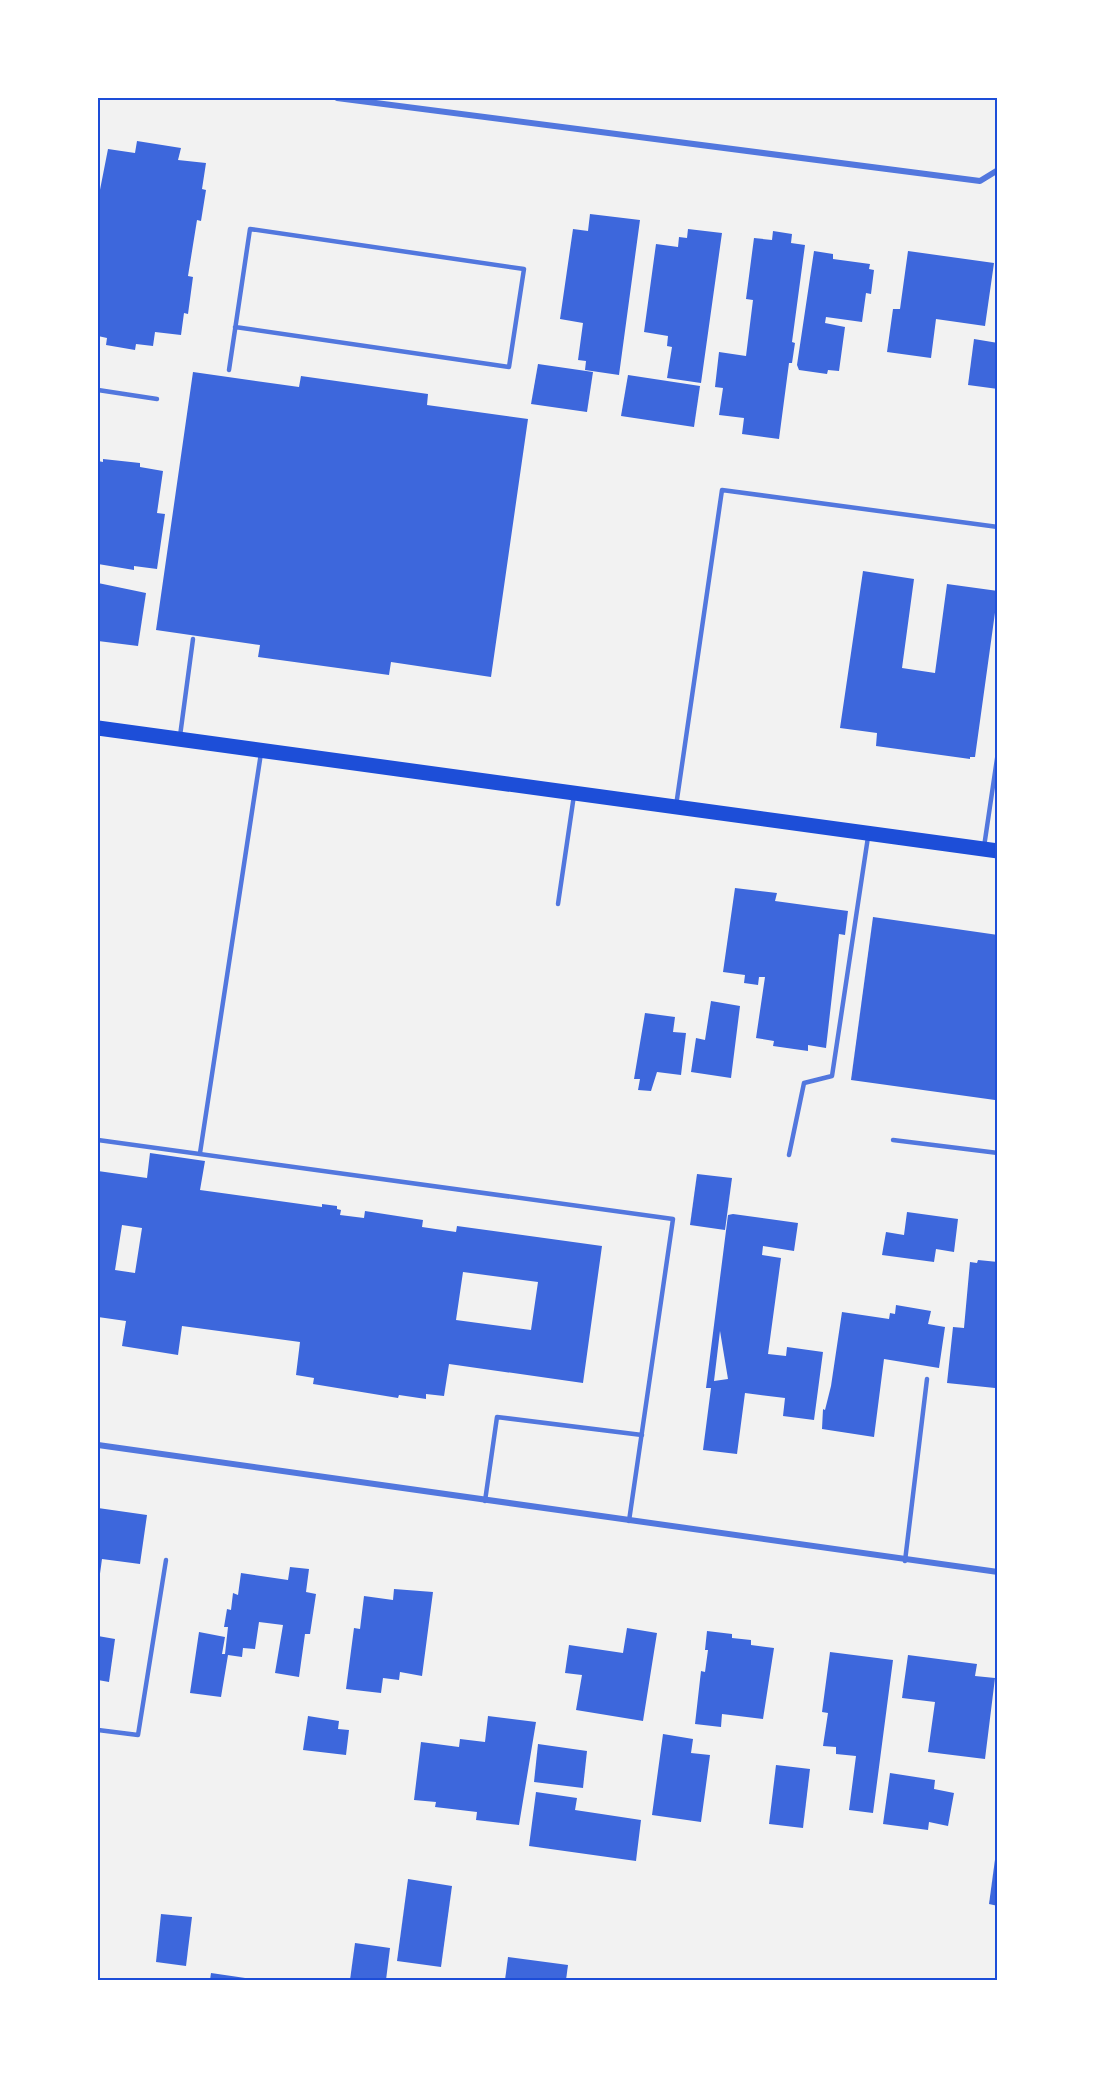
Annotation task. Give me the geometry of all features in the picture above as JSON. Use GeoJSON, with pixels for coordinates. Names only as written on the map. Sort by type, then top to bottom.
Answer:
{"type":"FeatureCollection","features":[{"type":"Feature","properties":{"kind":"main road"},"geometry":{"type":"LineString","coordinates":[[98,728],[991,850]]}},
{"type":"Feature","properties":{"kind":"street"},"geometry":{"type":"LineString","coordinates":[[337,98],[980,181],[998,170]]}},
{"type":"Feature","properties":{"kind":"street"},"geometry":{"type":"LineString","coordinates":[[98,1445],[905,1561],[998,1572]]}},
{"type":"Feature","properties":{"kind":"lane"},"geometry":{"type":"LineString","coordinates":[[229,370],[250,230],[524,269],[509,367],[236,327]]}},
{"type":"Feature","properties":{"kind":"lane"},"geometry":{"type":"LineString","coordinates":[[98,390],[158,399]]}},
{"type":"Feature","properties":{"kind":"lane"},"geometry":{"type":"LineString","coordinates":[[675,807],[722,490],[998,527]]}},
{"type":"Feature","properties":{"kind":"lane"},"geometry":{"type":"LineString","coordinates":[[180,739],[193,639]]}},
{"type":"Feature","properties":{"kind":"lane"},"geometry":{"type":"LineString","coordinates":[[200,1154],[261,750]]}},
{"type":"Feature","properties":{"kind":"lane"},"geometry":{"type":"LineString","coordinates":[[991,850],[998,752]]}},
{"type":"Feature","properties":{"kind":"lane"},"geometry":{"type":"LineString","coordinates":[[558,904],[574,792]]}},
{"type":"Feature","properties":{"kind":"lane"},"geometry":{"type":"LineString","coordinates":[[789,1155],[804,1083],[832,1076],[869,835]]}},
{"type":"Feature","properties":{"kind":"lane"},"geometry":{"type":"LineString","coordinates":[[98,1140],[673,1220],[629,1521]]}},
{"type":"Feature","properties":{"kind":"lane"},"geometry":{"type":"LineString","coordinates":[[893,1140],[998,1153]]}},
{"type":"Feature","properties":{"kind":"lane"},"geometry":{"type":"LineString","coordinates":[[905,1561],[927,1379]]}},
{"type":"Feature","properties":{"kind":"lane"},"geometry":{"type":"LineString","coordinates":[[485,1500],[497,1417],[642,1435]]}},
{"type":"Feature","properties":{"kind":"lane"},"geometry":{"type":"LineString","coordinates":[[98,1730],[138,1735],[166,1560]]}},
{"type":"Feature","properties":{"kind":"building"},"geometry":{"type":"Polygon","coordinates":[[[137,141],[181,148],[178,160],[206,163],[202,189],[206,190],[201,221],[197,220],[188,276],[193,277],[188,314],[184,313],[181,335],[155,332],[153,346],[136,344],[135,350],[106,345],[107,338],[98,336],[100,209],[98,200],[108,149],[135,153],[137,141]]]}},
{"type":"Feature","properties":{"kind":"building"},"geometry":{"type":"Polygon","coordinates":[[[590,214],[640,220],[619,375],[585,370],[586,361],[578,360],[583,323],[560,319],[573,229],[588,231],[590,214]]]}},
{"type":"Feature","properties":{"kind":"building"},"geometry":{"type":"Polygon","coordinates":[[[688,229],[722,233],[701,383],[667,378],[672,347],[667,346],[668,336],[644,332],[656,244],[678,247],[679,237],[687,238],[688,229]]]}},
{"type":"Feature","properties":{"kind":"building"},"geometry":{"type":"Polygon","coordinates":[[[773,231],[792,234],[791,243],[805,245],[792,342],[795,343],[792,363],[789,363],[779,439],[742,434],[744,418],[719,415],[723,388],[715,387],[719,352],[746,356],[753,300],[746,299],[754,238],[772,240],[773,231]]]}},
{"type":"Feature","properties":{"kind":"building"},"geometry":{"type":"Polygon","coordinates":[[[814,251],[833,254],[833,259],[870,264],[869,269],[874,270],[871,294],[866,293],[862,322],[826,317],[825,323],[845,327],[839,371],[828,370],[827,374],[799,370],[797,365],[814,251]]]}},
{"type":"Feature","properties":{"kind":"building"},"geometry":{"type":"Polygon","coordinates":[[[908,251],[994,263],[985,326],[936,319],[931,358],[887,352],[893,309],[900,309],[908,251]]]}},
{"type":"Feature","properties":{"kind":"building"},"geometry":{"type":"Polygon","coordinates":[[[974,339],[998,343],[998,389],[968,385],[974,339]]]}},
{"type":"Feature","properties":{"kind":"building"},"geometry":{"type":"Polygon","coordinates":[[[538,364],[593,372],[587,412],[531,404],[538,364]]]}},
{"type":"Feature","properties":{"kind":"building"},"geometry":{"type":"Polygon","coordinates":[[[193,372],[299,387],[301,376],[428,394],[427,405],[528,419],[491,677],[391,662],[389,675],[258,657],[260,645],[156,630],[193,372]]]}},
{"type":"Feature","properties":{"kind":"building"},"geometry":{"type":"Polygon","coordinates":[[[628,375],[700,386],[694,427],[621,416],[628,375]]]}},
{"type":"Feature","properties":{"kind":"building"},"geometry":{"type":"Polygon","coordinates":[[[103,459],[140,463],[140,467],[163,471],[157,513],[165,514],[157,569],[134,566],[134,570],[98,564],[98,461],[103,462],[103,459]]]}},
{"type":"Feature","properties":{"kind":"building"},"geometry":{"type":"Polygon","coordinates":[[[863,571],[914,579],[902,668],[935,673],[947,584],[998,591],[975,757],[970,757],[970,759],[876,746],[877,733],[840,728],[863,571]]]}},
{"type":"Feature","properties":{"kind":"building"},"geometry":{"type":"Polygon","coordinates":[[[98,583],[146,593],[138,646],[98,641],[98,583]]]}},
{"type":"Feature","properties":{"kind":"building"},"geometry":{"type":"Polygon","coordinates":[[[735,888],[777,893],[775,901],[848,911],[845,935],[839,934],[826,1048],[808,1045],[808,1051],[773,1046],[774,1041],[756,1038],[765,977],[759,977],[758,985],[744,983],[745,975],[723,972],[735,888]]]}},
{"type":"Feature","properties":{"kind":"building"},"geometry":{"type":"Polygon","coordinates":[[[873,917],[998,935],[995,1100],[851,1080],[873,917]]]}},
{"type":"Feature","properties":{"kind":"building"},"geometry":{"type":"Polygon","coordinates":[[[711,1001],[740,1006],[731,1078],[691,1072],[696,1038],[705,1040],[711,1001]]]}},
{"type":"Feature","properties":{"kind":"building"},"geometry":{"type":"Polygon","coordinates":[[[645,1013],[675,1017],[673,1032],[686,1033],[681,1075],[657,1072],[651,1091],[638,1090],[640,1079],[634,1079],[645,1013]]]}},
{"type":"Feature","properties":{"kind":"building"},"geometry":{"type":"Polygon","coordinates":[[[150,1153],[205,1161],[200,1190],[322,1207],[322,1204],[337,1206],[337,1209],[341,1210],[340,1215],[364,1218],[365,1211],[423,1220],[422,1227],[456,1232],[457,1226],[602,1246],[583,1383],[449,1364],[444,1396],[426,1394],[426,1399],[399,1395],[398,1398],[313,1384],[314,1378],[296,1375],[300,1342],[182,1326],[178,1355],[122,1346],[126,1321],[98,1317],[98,1171],[147,1178],[150,1153]],[[122,1225],[115,1270],[135,1273],[142,1228],[122,1225]],[[463,1272],[456,1320],[531,1330],[538,1282],[463,1272]]]}},
{"type":"Feature","properties":{"kind":"building"},"geometry":{"type":"Polygon","coordinates":[[[697,1174],[732,1178],[725,1230],[690,1225],[697,1174]]]}},
{"type":"Feature","properties":{"kind":"building"},"geometry":{"type":"Polygon","coordinates":[[[907,1212],[958,1219],[954,1252],[936,1249],[934,1262],[882,1255],[886,1232],[904,1235],[907,1212]]]}},
{"type":"Feature","properties":{"kind":"building"},"geometry":{"type":"Polygon","coordinates":[[[728,1215],[798,1223],[794,1251],[763,1246],[762,1255],[781,1258],[768,1354],[786,1356],[787,1347],[823,1352],[814,1420],[783,1416],[785,1398],[745,1393],[737,1454],[703,1450],[711,1388],[706,1388],[728,1215]],[[720,1331],[714,1381],[728,1379],[720,1331]]]}},
{"type":"Feature","properties":{"kind":"building"},"geometry":{"type":"Polygon","coordinates":[[[978,1260],[998,1262],[995,1388],[947,1383],[953,1327],[964,1328],[970,1262],[977,1263],[978,1260]]]}},
{"type":"Feature","properties":{"kind":"building"},"geometry":{"type":"Polygon","coordinates":[[[896,1305],[931,1311],[928,1324],[945,1327],[939,1368],[884,1359],[874,1437],[822,1429],[823,1409],[825,1410],[831,1386],[842,1312],[889,1319],[890,1313],[895,1314],[896,1305]]]}},
{"type":"Feature","properties":{"kind":"building"},"geometry":{"type":"Polygon","coordinates":[[[98,1508],[147,1515],[140,1564],[102,1559],[99,1581],[98,1508]]]}},
{"type":"Feature","properties":{"kind":"building"},"geometry":{"type":"Polygon","coordinates":[[[290,1567],[309,1569],[306,1592],[316,1594],[310,1634],[305,1634],[299,1677],[275,1673],[283,1625],[259,1622],[255,1649],[243,1648],[242,1657],[228,1655],[221,1697],[190,1693],[199,1632],[225,1637],[222,1654],[225,1654],[228,1627],[224,1627],[227,1609],[231,1610],[233,1593],[238,1595],[241,1573],[288,1580],[290,1567]]]}},
{"type":"Feature","properties":{"kind":"building"},"geometry":{"type":"Polygon","coordinates":[[[394,1589],[433,1592],[422,1676],[400,1672],[399,1680],[383,1678],[381,1693],[346,1689],[354,1628],[360,1629],[364,1596],[393,1600],[394,1589]]]}},
{"type":"Feature","properties":{"kind":"building"},"geometry":{"type":"Polygon","coordinates":[[[627,1628],[657,1633],[643,1721],[576,1710],[582,1675],[565,1673],[569,1645],[623,1653],[627,1628]]]}},
{"type":"Feature","properties":{"kind":"building"},"geometry":{"type":"Polygon","coordinates":[[[707,1631],[732,1634],[732,1638],[751,1640],[751,1645],[774,1648],[763,1719],[722,1714],[721,1727],[695,1724],[701,1671],[705,1672],[708,1650],[705,1650],[707,1631]]]}},
{"type":"Feature","properties":{"kind":"building"},"geometry":{"type":"Polygon","coordinates":[[[98,1636],[115,1639],[109,1682],[98,1680],[98,1636]]]}},
{"type":"Feature","properties":{"kind":"building"},"geometry":{"type":"Polygon","coordinates":[[[830,1652],[893,1660],[873,1813],[849,1810],[856,1756],[836,1754],[836,1747],[823,1746],[828,1713],[822,1712],[830,1652]]]}},
{"type":"Feature","properties":{"kind":"building"},"geometry":{"type":"Polygon","coordinates":[[[908,1655],[977,1664],[975,1676],[995,1678],[985,1759],[928,1752],[935,1702],[902,1698],[908,1655]]]}},
{"type":"Feature","properties":{"kind":"building"},"geometry":{"type":"Polygon","coordinates":[[[308,1716],[339,1721],[338,1729],[349,1730],[346,1755],[303,1750],[308,1716]]]}},
{"type":"Feature","properties":{"kind":"building"},"geometry":{"type":"Polygon","coordinates":[[[488,1716],[536,1722],[519,1825],[476,1820],[477,1812],[435,1807],[436,1802],[414,1800],[421,1742],[459,1747],[460,1739],[485,1742],[488,1716]]]}},
{"type":"Feature","properties":{"kind":"building"},"geometry":{"type":"Polygon","coordinates":[[[663,1734],[693,1739],[691,1753],[710,1755],[701,1822],[652,1815],[663,1734]]]}},
{"type":"Feature","properties":{"kind":"building"},"geometry":{"type":"Polygon","coordinates":[[[538,1744],[587,1751],[583,1788],[534,1782],[538,1744]]]}},
{"type":"Feature","properties":{"kind":"building"},"geometry":{"type":"Polygon","coordinates":[[[776,1765],[810,1769],[803,1828],[769,1824],[776,1765]]]}},
{"type":"Feature","properties":{"kind":"building"},"geometry":{"type":"Polygon","coordinates":[[[890,1773],[935,1780],[934,1789],[954,1793],[948,1826],[929,1822],[928,1830],[883,1824],[890,1773]]]}},
{"type":"Feature","properties":{"kind":"building"},"geometry":{"type":"Polygon","coordinates":[[[536,1792],[577,1798],[575,1810],[641,1820],[636,1861],[529,1846],[536,1792]]]}},
{"type":"Feature","properties":{"kind":"building"},"geometry":{"type":"Polygon","coordinates":[[[996,1852],[998,1852],[998,1906],[989,1904],[996,1852]]]}},
{"type":"Feature","properties":{"kind":"building"},"geometry":{"type":"Polygon","coordinates":[[[408,1879],[452,1886],[441,1967],[397,1961],[408,1879]]]}},
{"type":"Feature","properties":{"kind":"building"},"geometry":{"type":"Polygon","coordinates":[[[161,1914],[192,1917],[186,1966],[156,1962],[161,1914]]]}},
{"type":"Feature","properties":{"kind":"building"},"geometry":{"type":"Polygon","coordinates":[[[355,1943],[390,1948],[386,1980],[350,1980],[355,1943]]]}},
{"type":"Feature","properties":{"kind":"building"},"geometry":{"type":"Polygon","coordinates":[[[508,1957],[568,1965],[566,1980],[505,1980],[508,1957]]]}},
{"type":"Feature","properties":{"kind":"building"},"geometry":{"type":"Polygon","coordinates":[[[211,1973],[252,1979],[252,1980],[210,1980],[211,1973]]]}}]}
